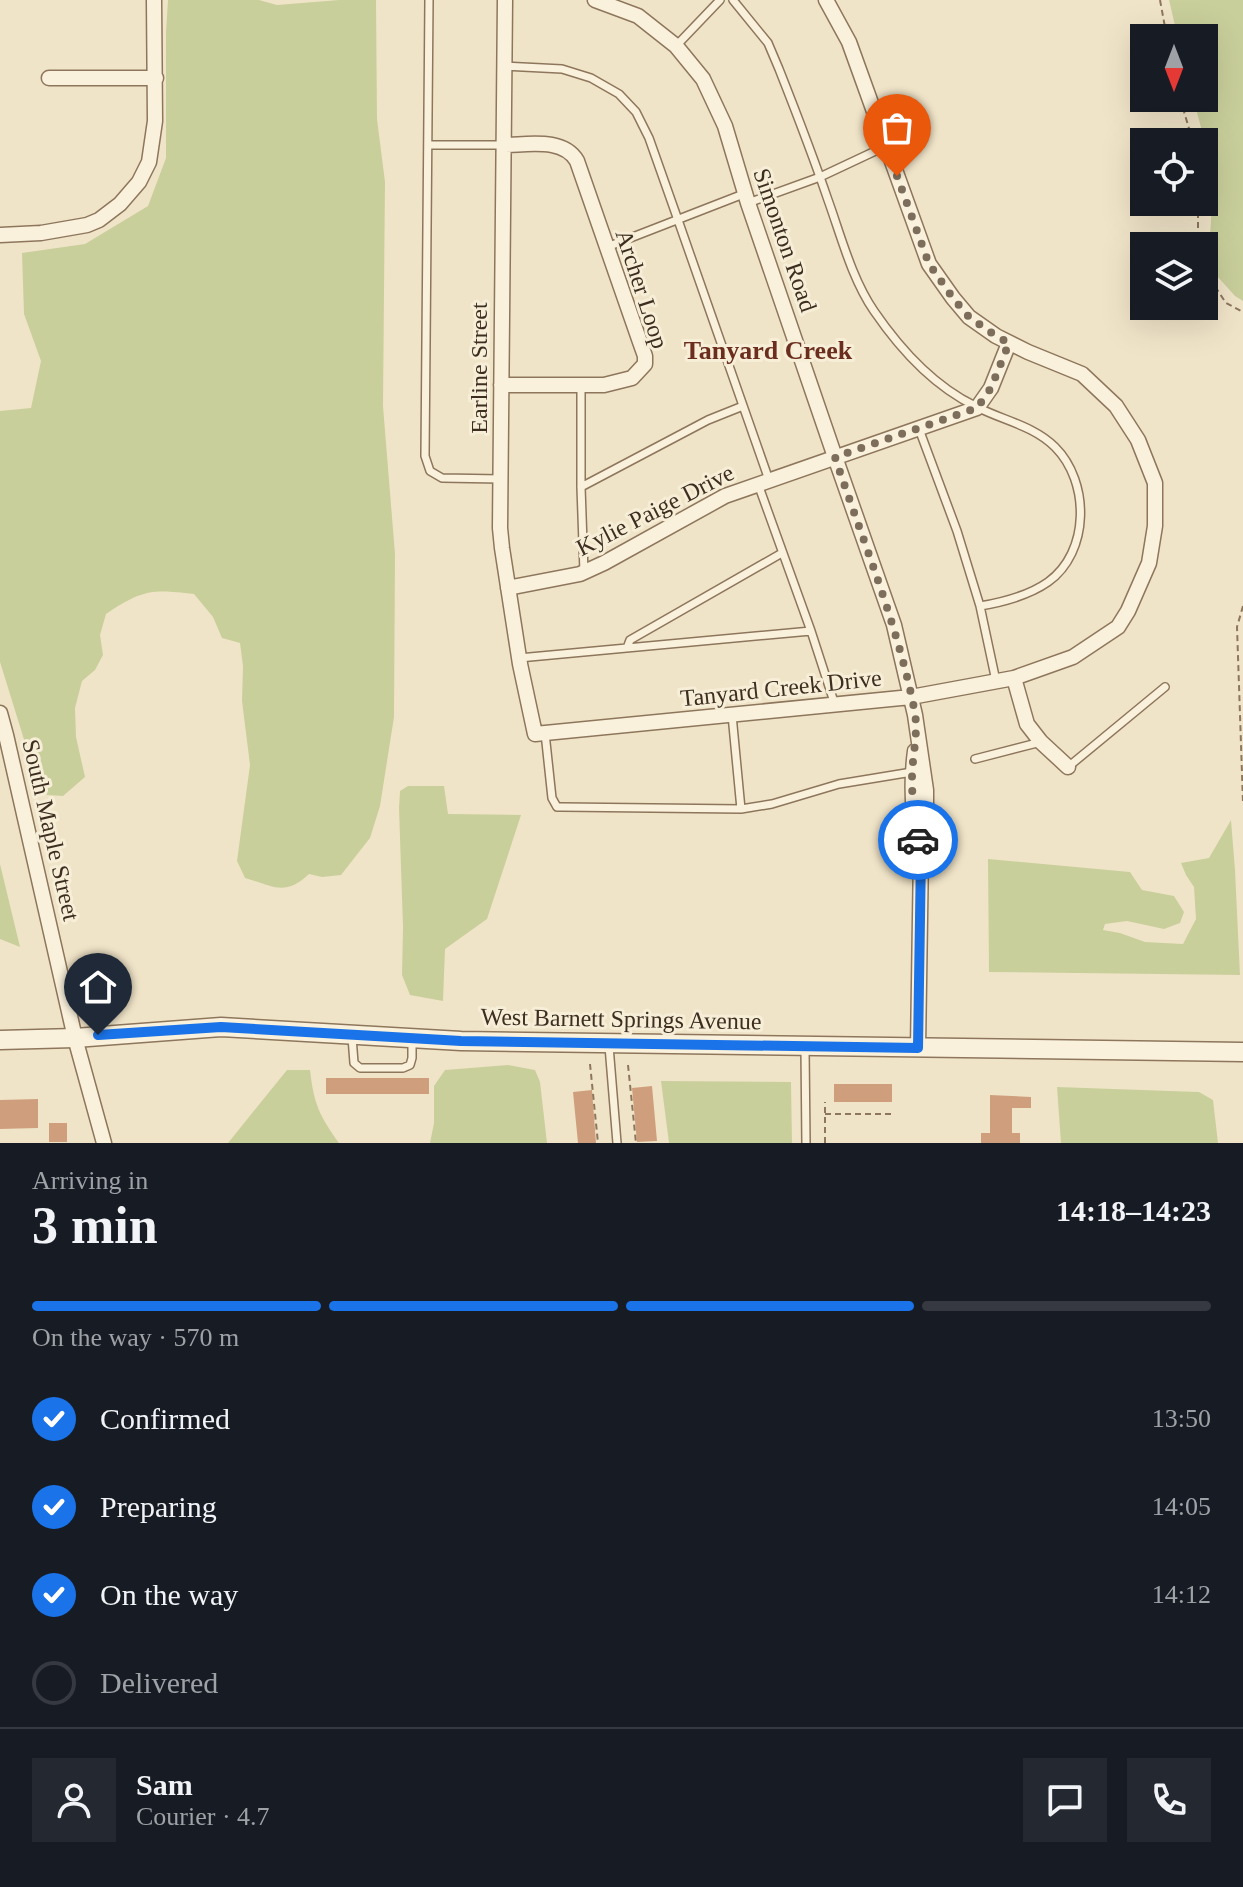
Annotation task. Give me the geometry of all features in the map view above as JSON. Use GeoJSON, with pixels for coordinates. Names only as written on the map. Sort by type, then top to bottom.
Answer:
{"type":"FeatureCollection","features":[{"type":"Feature","properties":{"kind":"street"},"geometry":{"type":"LineString","coordinates":[[0,235],[41,233],[87,225],[120,204],[139,182],[149,162],[155,121],[154,0]]}},
{"type":"Feature","properties":{"kind":"street","name":"Earline Street"},"geometry":{"type":"LineString","coordinates":[[505,0],[502,548],[519,658],[540,734]]}},
{"type":"Feature","properties":{"kind":"street","name":"Simonton Road"},"geometry":{"type":"LineString","coordinates":[[595,0],[638,16],[676,46],[703,79],[725,126],[894,625],[911,697],[926,790],[921,854],[918,1048]]}},
{"type":"Feature","properties":{"kind":"street","name":"Tanyard Creek Drive"},"geometry":{"type":"LineString","coordinates":[[540,734],[911,697],[1014,678],[1073,657],[1118,627],[1149,563],[1155,526],[1155,483],[1138,440],[1116,406],[1082,374],[996,336],[969,317],[953,298],[929,264],[849,42],[826,0]]}},
{"type":"Feature","properties":{"kind":"street"},"geometry":{"type":"LineString","coordinates":[[49,78],[156,78]]}},
{"type":"Feature","properties":{"kind":"street","name":"Archer Loop"},"geometry":{"type":"LineString","coordinates":[[501,385],[604,385],[632,378],[645,364],[645,356],[572,153],[557,146],[503,145]]}},
{"type":"Feature","properties":{"kind":"street"},"geometry":{"type":"LineString","coordinates":[[977,408],[991,388],[1009,343]]}},
{"type":"Feature","properties":{"kind":"street","name":"Kylie Paige Drive"},"geometry":{"type":"LineString","coordinates":[[508,588],[584,572],[725,496],[977,408]]}},
{"type":"Feature","properties":{"kind":"street"},"geometry":{"type":"LineString","coordinates":[[1014,678],[1027,724],[1068,767]]}},
{"type":"Feature","properties":{"kind":"street","name":"South Maple Street"},"geometry":{"type":"LineString","coordinates":[[0,713],[75,1038],[104,1143]]}},
{"type":"Feature","properties":{"kind":"street","name":"Simonton Road"},"geometry":{"type":"LineString","coordinates":[[917,730],[912,772],[913,817],[921,854]]}},
{"type":"Feature","properties":{"kind":"street","name":"West Barnett Springs Avenue"},"geometry":{"type":"LineString","coordinates":[[0,1040],[75,1038],[221,1027],[412,1038],[609,1043],[1243,1052]]}},
{"type":"Feature","properties":{"kind":"lane"},"geometry":{"type":"LineString","coordinates":[[429,0],[425,456],[430,471],[442,478],[501,479]]}},
{"type":"Feature","properties":{"kind":"lane"},"geometry":{"type":"LineString","coordinates":[[676,46],[720,0]]}},
{"type":"Feature","properties":{"kind":"lane"},"geometry":{"type":"LineString","coordinates":[[733,0],[768,43],[854,270],[872,308],[912,359],[957,397],[1016,422],[1055,447],[1076,482],[1082,503],[1081,523],[1065,565],[1050,581],[1031,592],[1004,602],[980,606]]}},
{"type":"Feature","properties":{"kind":"lane"},"geometry":{"type":"LineString","coordinates":[[504,66],[562,69],[591,78],[619,94],[636,112],[649,138],[743,406],[782,553],[835,705]]}},
{"type":"Feature","properties":{"kind":"lane"},"geometry":{"type":"LineString","coordinates":[[428,145],[503,145]]}},
{"type":"Feature","properties":{"kind":"lane"},"geometry":{"type":"LineString","coordinates":[[607,247],[678,220],[820,177],[886,146]]}},
{"type":"Feature","properties":{"kind":"lane"},"geometry":{"type":"LineString","coordinates":[[581,386],[584,572]]}},
{"type":"Feature","properties":{"kind":"lane"},"geometry":{"type":"LineString","coordinates":[[581,487],[708,420],[743,406]]}},
{"type":"Feature","properties":{"kind":"lane"},"geometry":{"type":"LineString","coordinates":[[919,429],[957,531],[980,606],[996,681]]}},
{"type":"Feature","properties":{"kind":"lane"},"geometry":{"type":"LineString","coordinates":[[627,648],[630,640],[782,553]]}},
{"type":"Feature","properties":{"kind":"lane"},"geometry":{"type":"LineString","coordinates":[[519,658],[811,631]]}},
{"type":"Feature","properties":{"kind":"lane"},"geometry":{"type":"LineString","coordinates":[[1068,767],[1165,687]]}},
{"type":"Feature","properties":{"kind":"lane"},"geometry":{"type":"LineString","coordinates":[[731,714],[741,809]]}},
{"type":"Feature","properties":{"kind":"lane"},"geometry":{"type":"LineString","coordinates":[[540,734],[553,803],[557,807],[741,809],[772,804],[839,784],[912,772]]}},
{"type":"Feature","properties":{"kind":"lane"},"geometry":{"type":"LineString","coordinates":[[975,759],[1041,742]]}},
{"type":"Feature","properties":{"kind":"lane"},"geometry":{"type":"LineString","coordinates":[[352,1035],[354,1063],[360,1068],[403,1068],[410,1065],[412,1038]]}},
{"type":"Feature","properties":{"kind":"lane"},"geometry":{"type":"LineString","coordinates":[[609,1043],[617,1143]]}},
{"type":"Feature","properties":{"kind":"lane"},"geometry":{"type":"LineString","coordinates":[[805,1046],[806,1143]]}},
{"type":"Feature","properties":{"kind":"path"},"geometry":{"type":"LineString","coordinates":[[1160,0],[1164,24]]}},
{"type":"Feature","properties":{"kind":"path"},"geometry":{"type":"LineString","coordinates":[[1218,291],[1226,303],[1243,312]]}},
{"type":"Feature","properties":{"kind":"path"},"geometry":{"type":"LineString","coordinates":[[1243,606],[1237,627],[1243,803]]}},
{"type":"Feature","properties":{"kind":"path"},"geometry":{"type":"LineString","coordinates":[[590,1064],[598,1143]]}},
{"type":"Feature","properties":{"kind":"path"},"geometry":{"type":"LineString","coordinates":[[628,1065],[636,1143]]}},
{"type":"Feature","properties":{"kind":"path"},"geometry":{"type":"LineString","coordinates":[[825,1102],[825,1143]]}},
{"type":"Feature","properties":{"kind":"path"},"geometry":{"type":"LineString","coordinates":[[825,1114],[892,1114]]}},
{"type":"Feature","properties":{"kind":"green space"},"geometry":{"type":"Polygon","coordinates":[[[168,0],[259,0],[277,5],[376,0],[377,119],[385,182],[383,406],[395,554],[394,717],[380,806],[370,838],[341,875],[322,877],[309,874],[286,887],[278,888],[245,878],[237,861],[250,765],[242,701],[240,643],[222,638],[213,617],[194,594],[147,593],[106,614],[100,635],[103,655],[95,670],[82,681],[75,708],[76,737],[85,777],[63,796],[47,795],[31,762],[0,662],[0,411],[31,408],[41,361],[24,314],[22,253],[85,244],[148,206],[166,158],[168,0]]]}},
{"type":"Feature","properties":{"kind":"green space"},"geometry":{"type":"Polygon","coordinates":[[[1169,0],[1243,0],[1243,301],[1218,277],[1218,232],[1210,232],[1211,216],[1218,216],[1218,128],[1201,128],[1197,112],[1218,112],[1218,24],[1175,24],[1169,0]]]}},
{"type":"Feature","properties":{"kind":"green space"},"geometry":{"type":"Polygon","coordinates":[[[408,786],[444,786],[448,814],[521,815],[487,919],[445,949],[443,1001],[410,995],[402,975],[399,808],[400,791],[408,786]]]}},
{"type":"Feature","properties":{"kind":"green space"},"geometry":{"type":"Polygon","coordinates":[[[1231,820],[1240,975],[989,972],[988,859],[1130,872],[1142,890],[1174,896],[1184,912],[1180,923],[1164,929],[1127,921],[1105,924],[1103,930],[1145,942],[1183,944],[1196,919],[1194,887],[1181,863],[1209,858],[1231,820]]]}},
{"type":"Feature","properties":{"kind":"green space"},"geometry":{"type":"Polygon","coordinates":[[[0,864],[20,947],[0,939],[0,864]]]}},
{"type":"Feature","properties":{"kind":"green space"},"geometry":{"type":"Polygon","coordinates":[[[508,1065],[535,1070],[540,1082],[547,1143],[430,1143],[434,1123],[434,1086],[445,1070],[508,1065]]]}},
{"type":"Feature","properties":{"kind":"green space"},"geometry":{"type":"Polygon","coordinates":[[[287,1070],[310,1070],[318,1109],[339,1143],[228,1143],[287,1070]]]}},
{"type":"Feature","properties":{"kind":"green space"},"geometry":{"type":"Polygon","coordinates":[[[661,1081],[791,1082],[792,1143],[669,1143],[661,1081]]]}},
{"type":"Feature","properties":{"kind":"green space"},"geometry":{"type":"Polygon","coordinates":[[[1057,1087],[1199,1092],[1213,1100],[1218,1143],[1061,1143],[1057,1087]]]}},
{"type":"Feature","properties":{"kind":"building"},"geometry":{"type":"Polygon","coordinates":[[[326,1078],[429,1078],[429,1094],[326,1094],[326,1078]]]}},
{"type":"Feature","properties":{"kind":"building"},"geometry":{"type":"Polygon","coordinates":[[[834,1084],[892,1084],[892,1102],[834,1102],[834,1084]]]}},
{"type":"Feature","properties":{"kind":"building"},"geometry":{"type":"Polygon","coordinates":[[[652,1086],[657,1141],[637,1142],[632,1088],[652,1086]]]}},
{"type":"Feature","properties":{"kind":"building"},"geometry":{"type":"Polygon","coordinates":[[[592,1090],[596,1143],[578,1143],[573,1092],[592,1090]]]}},
{"type":"Feature","properties":{"kind":"building"},"geometry":{"type":"Polygon","coordinates":[[[990,1095],[1031,1097],[1031,1108],[1012,1108],[1012,1133],[1020,1133],[1020,1143],[981,1143],[981,1133],[990,1133],[990,1095]]]}},
{"type":"Feature","properties":{"kind":"building"},"geometry":{"type":"Polygon","coordinates":[[[38,1099],[38,1128],[0,1129],[0,1100],[38,1099]]]}},
{"type":"Feature","properties":{"kind":"building"},"geometry":{"type":"Polygon","coordinates":[[[49,1123],[67,1123],[67,1142],[49,1142],[49,1123]]]}},
{"type":"Feature","properties":{"kind":"way so far"},"geometry":{"type":"LineString","coordinates":[[897,176],[929,264],[969,317],[1009,343],[991,388],[977,408],[835,457],[894,625],[915,715],[913,817],[918,840]]}},
{"type":"Feature","properties":{"kind":"district","name":"Tanyard Creek"},"geometry":{"type":"Point","coordinates":[768,350]}},
{"type":"Feature","properties":{"kind":"route"},"geometry":{"type":"LineString","coordinates":[[98,1035],[221,1027],[461,1041],[918,1048],[921,854],[918,840]]}}]}
